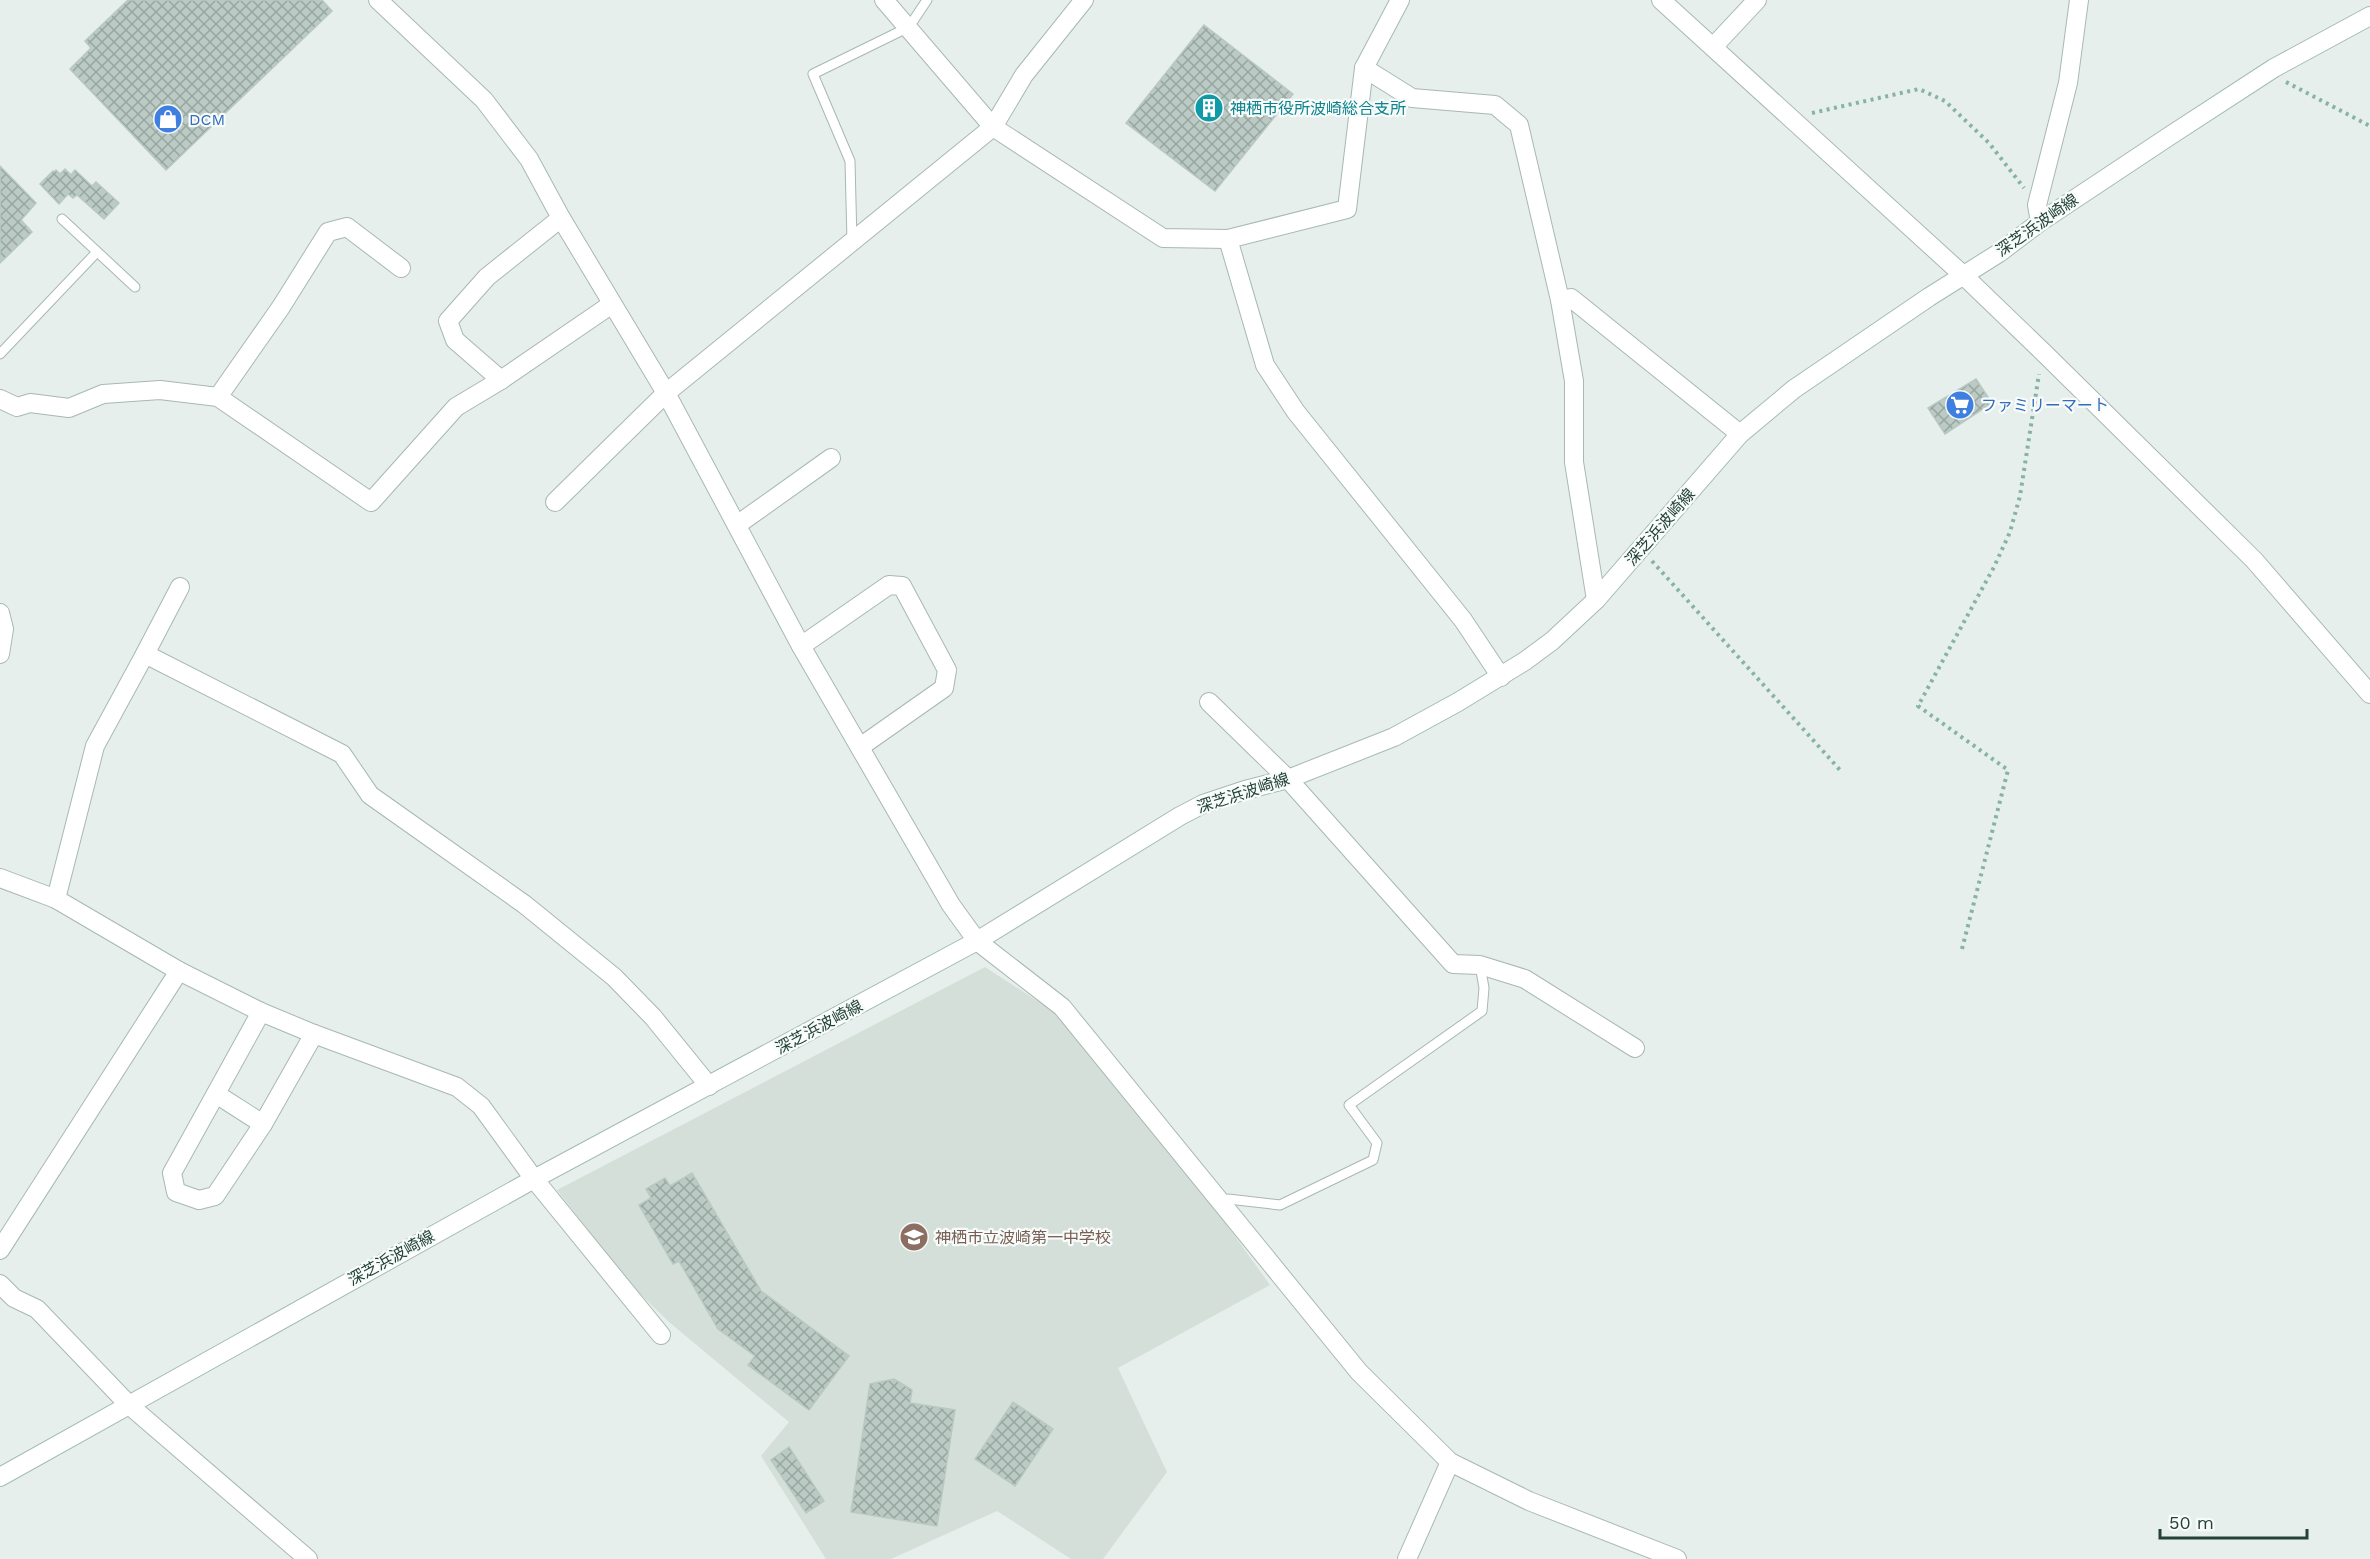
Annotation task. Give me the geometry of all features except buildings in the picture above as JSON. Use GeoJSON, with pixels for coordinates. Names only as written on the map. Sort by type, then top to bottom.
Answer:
{"type":"FeatureCollection","features":[{"type":"Feature","properties":{"kind":"street"},"geometry":{"type":"LineString","coordinates":[[378,0],[484,100],[529,159],[561,218],[666,393],[801,645],[951,905],[977,942],[1062,1007],[1359,1372],[1450,1462],[1529,1501],[1677,1559]]}},
{"type":"Feature","properties":{"kind":"street"},"geometry":{"type":"LineString","coordinates":[[884,0],[993,127],[1163,238],[1228,239],[1347,209],[1364,68],[1400,0]]}},
{"type":"Feature","properties":{"kind":"street"},"geometry":{"type":"LineString","coordinates":[[555,502],[666,393],[993,127],[1024,75],[1084,0]]}},
{"type":"Feature","properties":{"kind":"street"},"geometry":{"type":"LineString","coordinates":[[1661,0],[1963,275],[2043,352],[2254,560],[2370,694]]}},
{"type":"Feature","properties":{"kind":"street"},"geometry":{"type":"LineString","coordinates":[[1713,47],[1757,0]]}},
{"type":"Feature","properties":{"kind":"street"},"geometry":{"type":"LineString","coordinates":[[2039,213],[2068,83],[2079,0]]}},
{"type":"Feature","properties":{"kind":"street","name":"深芝浜波崎線"},"geometry":{"type":"LineString","coordinates":[[0,1477],[534,1179],[977,942],[1180,816],[1203,804],[1288,779],[1394,737],[1501,677],[1552,641],[1596,600],[1740,434],[1794,388],[1999,253],[2039,213],[2274,68],[2370,16]]}},
{"type":"Feature","properties":{"kind":"street"},"geometry":{"type":"LineString","coordinates":[[1364,68],[1412,98],[1495,105],[1519,124],[1560,300],[1574,381],[1574,462],[1596,600]]}},
{"type":"Feature","properties":{"kind":"street"},"geometry":{"type":"LineString","coordinates":[[501,380],[455,339],[448,321],[487,277],[561,218]]}},
{"type":"Feature","properties":{"kind":"street"},"geometry":{"type":"LineString","coordinates":[[218,397],[281,307],[328,232],[347,227],[401,268]]}},
{"type":"Feature","properties":{"kind":"street"},"geometry":{"type":"LineString","coordinates":[[1228,239],[1266,365],[1296,412],[1463,620],[1501,677]]}},
{"type":"Feature","properties":{"kind":"street"},"geometry":{"type":"LineString","coordinates":[[1560,300],[1571,298],[1740,434]]}},
{"type":"Feature","properties":{"kind":"street"},"geometry":{"type":"LineString","coordinates":[[0,399],[16,407],[30,403],[69,408],[103,394],[160,390],[218,397],[371,502],[456,407],[501,380],[612,303]]}},
{"type":"Feature","properties":{"kind":"street"},"geometry":{"type":"LineString","coordinates":[[737,525],[831,458]]}},
{"type":"Feature","properties":{"kind":"street"},"geometry":{"type":"LineString","coordinates":[[801,645],[889,585],[902,586],[947,670],[944,688],[860,747]]}},
{"type":"Feature","properties":{"kind":"street"},"geometry":{"type":"LineString","coordinates":[[56,899],[95,746],[180,587]]}},
{"type":"Feature","properties":{"kind":"street"},"geometry":{"type":"LineString","coordinates":[[0,613],[4,629],[0,654]]}},
{"type":"Feature","properties":{"kind":"street"},"geometry":{"type":"LineString","coordinates":[[145,654],[342,754],[370,795],[524,904],[614,977],[653,1017],[709,1086]]}},
{"type":"Feature","properties":{"kind":"street"},"geometry":{"type":"LineString","coordinates":[[1209,702],[1288,779],[1453,964],[1480,965],[1525,980],[1635,1048]]}},
{"type":"Feature","properties":{"kind":"street"},"geometry":{"type":"LineString","coordinates":[[0,878],[56,899],[179,971],[261,1012],[457,1087],[481,1106],[534,1179],[661,1335]]}},
{"type":"Feature","properties":{"kind":"street"},"geometry":{"type":"LineString","coordinates":[[0,1250],[179,971]]}},
{"type":"Feature","properties":{"kind":"street"},"geometry":{"type":"LineString","coordinates":[[261,1012],[172,1173],[176,1192],[199,1200],[215,1196],[263,1124],[314,1034]]}},
{"type":"Feature","properties":{"kind":"street"},"geometry":{"type":"LineString","coordinates":[[216,1094],[263,1124]]}},
{"type":"Feature","properties":{"kind":"street"},"geometry":{"type":"LineString","coordinates":[[0,1284],[7,1302],[37,1309],[129,1404],[308,1559]]}},
{"type":"Feature","properties":{"kind":"street"},"geometry":{"type":"LineString","coordinates":[[1407,1559],[1450,1462]]}},
{"type":"Feature","properties":{"kind":"lane"},"geometry":{"type":"LineString","coordinates":[[852,242],[850,161],[813,74],[909,27],[927,0]]}},
{"type":"Feature","properties":{"kind":"lane"},"geometry":{"type":"LineString","coordinates":[[62,219],[135,287]]}},
{"type":"Feature","properties":{"kind":"lane"},"geometry":{"type":"LineString","coordinates":[[0,354],[97,252]]}},
{"type":"Feature","properties":{"kind":"lane"},"geometry":{"type":"LineString","coordinates":[[1221,1203],[1228,1199],[1280,1205],[1373,1160],[1377,1143],[1349,1105],[1482,1011],[1484,988],[1480,965]]}},
{"type":"Feature","properties":{"kind":"path"},"geometry":{"type":"LineString","coordinates":[[2274,68],[2288,84],[2370,126]]}},
{"type":"Feature","properties":{"kind":"path"},"geometry":{"type":"LineString","coordinates":[[1800,126],[1812,113],[1919,89],[1945,101],[1989,142],[2039,213]]}},
{"type":"Feature","properties":{"kind":"path"},"geometry":{"type":"LineString","coordinates":[[1962,949],[2008,770],[1918,706],[1994,567],[2010,532],[2020,496],[2032,407],[2043,352]]}},
{"type":"Feature","properties":{"kind":"path"},"geometry":{"type":"LineString","coordinates":[[1642,549],[1840,770]]}},
{"type":"Feature","properties":{"kind":"shaded area","name":"神栖市立波崎第一中学校"},"geometry":{"type":"Polygon","coordinates":[[[985,967],[1059,1015],[1198,1185],[1270,1285],[1118,1368],[1167,1472],[1103,1559],[1071,1559],[997,1511],[891,1559],[826,1559],[761,1456],[789,1422],[669,1322],[629,1283],[557,1190],[985,967]]]}},
{"type":"Feature","properties":{"kind":"place","name":"神栖市役所波崎総合支所"},"geometry":{"type":"Point","coordinates":[1209,108]}},
{"type":"Feature","properties":{"kind":"place","name":"DCM"},"geometry":{"type":"Point","coordinates":[168,119]}},
{"type":"Feature","properties":{"kind":"place","name":"ファミリーマート"},"geometry":{"type":"Point","coordinates":[1960,405]}},
{"type":"Feature","properties":{"kind":"place","name":"神栖市立波崎第一中学校"},"geometry":{"type":"Point","coordinates":[914,1237]}}]}
